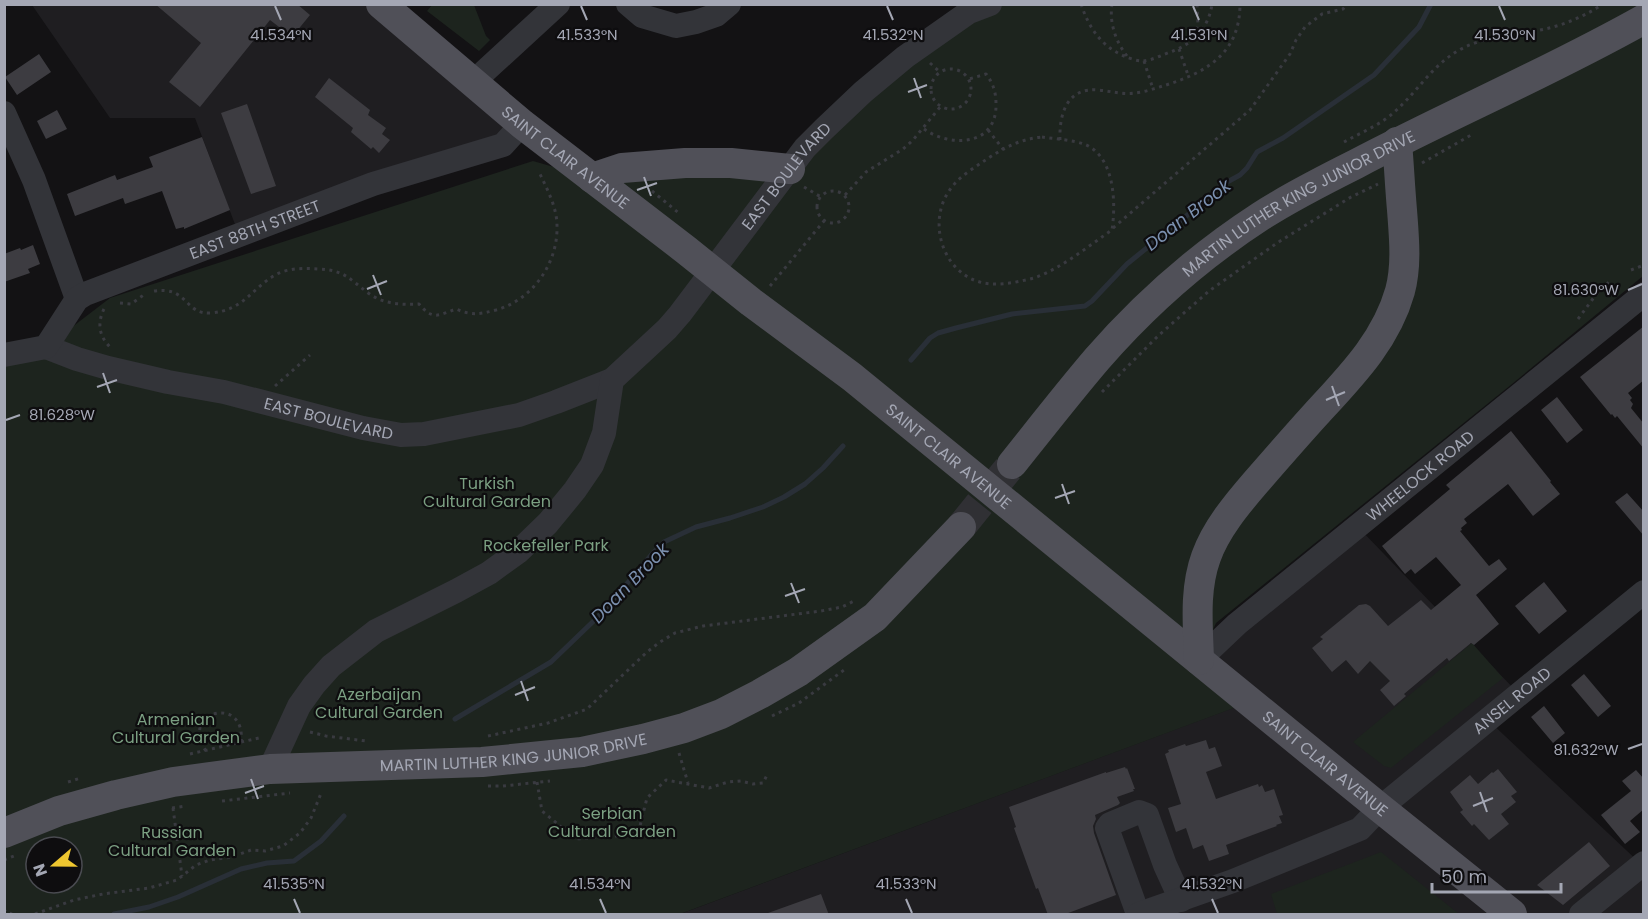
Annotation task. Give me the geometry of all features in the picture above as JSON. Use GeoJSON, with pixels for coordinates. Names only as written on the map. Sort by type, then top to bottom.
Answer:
{"type":"FeatureCollection","features":[{"type":"Feature","properties":{"kind":"main road","name":"SAINT CLAIR AVENUE"},"geometry":{"type":"LineString","coordinates":[[395,9],[474,84],[522,124],[712,272],[852,377],[1380,808],[1496,910]]}},
{"type":"Feature","properties":{"kind":"main road","name":"MARTIN LUTHER KING JUNIOR DRIVE"},"geometry":{"type":"LineString","coordinates":[[1012,464],[1097,358],[1169,287],[1232,236],[1300,192],[1397,142],[1541,74],[1644,19]]}},
{"type":"Feature","properties":{"kind":"main road"},"geometry":{"type":"LineString","coordinates":[[1199,660],[1199,585],[1206,556],[1219,531],[1264,472],[1357,370],[1378,340],[1395,306],[1403,275],[1404,255],[1397,142]]}},
{"type":"Feature","properties":{"kind":"main road"},"geometry":{"type":"LineString","coordinates":[[592,178],[622,168],[685,163],[731,163],[795,177]]}},
{"type":"Feature","properties":{"kind":"main road","name":"MARTIN LUTHER KING JUNIOR DRIVE"},"geometry":{"type":"LineString","coordinates":[[4,833],[59,811],[173,782],[270,769],[494,761],[582,752],[684,728],[721,714],[798,672],[875,617],[961,527]]}},
{"type":"Feature","properties":{"kind":"street"},"geometry":{"type":"LineString","coordinates":[[474,84],[485,71],[558,4]]}},
{"type":"Feature","properties":{"kind":"street"},"geometry":{"type":"LineString","coordinates":[[628,4],[642,16],[675,26],[716,15],[729,4]]}},
{"type":"Feature","properties":{"kind":"street","name":"EAST BOULEVARD"},"geometry":{"type":"LineString","coordinates":[[46,347],[108,368],[224,392],[363,428],[402,435],[434,432],[519,415],[556,402],[612,380],[667,329],[712,272],[795,177],[812,142],[863,92],[905,57],[975,7]]}},
{"type":"Feature","properties":{"kind":"street"},"geometry":{"type":"LineString","coordinates":[[4,113],[34,180],[77,299],[46,347],[4,355]]}},
{"type":"Feature","properties":{"kind":"street","name":"EAST 88TH STREET"},"geometry":{"type":"LineString","coordinates":[[77,299],[373,184],[503,145],[522,124]]}},
{"type":"Feature","properties":{"kind":"street","name":"WHEELOCK ROAD"},"geometry":{"type":"LineString","coordinates":[[1199,660],[1237,624],[1644,294]]}},
{"type":"Feature","properties":{"kind":"street"},"geometry":{"type":"LineString","coordinates":[[270,769],[299,706],[331,666],[376,631],[489,573],[518,552],[548,523],[592,465],[604,433],[612,380]]}},
{"type":"Feature","properties":{"kind":"street","name":"ANSEL ROAD"},"geometry":{"type":"LineString","coordinates":[[1138,915],[1233,881],[1360,829],[1380,808],[1644,592]]}},
{"type":"Feature","properties":{"kind":"street"},"geometry":{"type":"LineString","coordinates":[[1138,915],[1107,828],[1110,824],[1139,812],[1147,815],[1165,865],[1181,900]]}},
{"type":"Feature","properties":{"kind":"street"},"geometry":{"type":"LineString","coordinates":[[1581,915],[1644,863]]}},
{"type":"Feature","properties":{"kind":"path"},"geometry":{"type":"LineString","coordinates":[[1081,4],[1093,30],[1103,42],[1128,58],[1144,61],[1179,49],[1194,39],[1209,21],[1212,4]]}},
{"type":"Feature","properties":{"kind":"path"},"geometry":{"type":"LineString","coordinates":[[1112,4],[1112,24],[1128,58]]}},
{"type":"Feature","properties":{"kind":"path"},"geometry":{"type":"LineString","coordinates":[[1194,39],[1198,24],[1197,4]]}},
{"type":"Feature","properties":{"kind":"path"},"geometry":{"type":"LineString","coordinates":[[1060,140],[1062,113],[1067,103],[1075,95],[1096,89],[1135,93],[1153,89],[1189,78],[1213,64],[1228,48],[1233,38],[1239,20],[1240,4]]}},
{"type":"Feature","properties":{"kind":"path"},"geometry":{"type":"LineString","coordinates":[[1112,230],[1113,199],[1106,166],[1093,149],[1084,144],[1042,137],[1015,142],[960,178],[949,190],[942,203],[939,227],[941,244],[954,267],[982,282],[1002,284],[1033,278],[1053,269],[1112,230],[1250,110],[1290,54],[1305,27],[1322,14],[1343,9],[1347,4]]}},
{"type":"Feature","properties":{"kind":"path"},"geometry":{"type":"LineString","coordinates":[[1179,49],[1189,78]]}},
{"type":"Feature","properties":{"kind":"path"},"geometry":{"type":"LineString","coordinates":[[928,61],[940,72]]}},
{"type":"Feature","properties":{"kind":"path"},"geometry":{"type":"LineString","coordinates":[[1144,61],[1153,89]]}},
{"type":"Feature","properties":{"kind":"path"},"geometry":{"type":"LineString","coordinates":[[960,70],[969,80],[970,92],[965,103],[954,108],[941,106],[932,96],[931,89],[935,76],[940,72],[960,70]]}},
{"type":"Feature","properties":{"kind":"path"},"geometry":{"type":"LineString","coordinates":[[924,129],[933,135],[953,141],[970,141],[988,130],[996,113],[996,94],[986,74],[969,80]]}},
{"type":"Feature","properties":{"kind":"path"},"geometry":{"type":"LineString","coordinates":[[845,195],[866,172],[903,149],[924,129],[941,106]]}},
{"type":"Feature","properties":{"kind":"path"},"geometry":{"type":"LineString","coordinates":[[988,130],[1003,149]]}},
{"type":"Feature","properties":{"kind":"path"},"geometry":{"type":"LineString","coordinates":[[115,301],[121,304],[131,304],[149,292],[164,290],[178,293],[195,310],[218,312],[237,307],[264,283],[280,273],[317,268],[349,276],[368,293],[382,300],[399,305],[419,304],[428,314],[434,316],[456,309],[474,315],[503,308],[521,299],[534,288],[554,249],[557,233],[556,216],[540,174]]}},
{"type":"Feature","properties":{"kind":"path"},"geometry":{"type":"LineString","coordinates":[[795,177],[821,197]]}},
{"type":"Feature","properties":{"kind":"path"},"geometry":{"type":"LineString","coordinates":[[835,190],[845,195],[850,205],[848,215],[834,224],[824,221],[817,206],[821,197],[835,190]]}},
{"type":"Feature","properties":{"kind":"path"},"geometry":{"type":"LineString","coordinates":[[652,191],[684,217]]}},
{"type":"Feature","properties":{"kind":"path"},"geometry":{"type":"LineString","coordinates":[[1097,398],[1159,335],[1209,291],[1277,243],[1351,197]]}},
{"type":"Feature","properties":{"kind":"path"},"geometry":{"type":"LineString","coordinates":[[770,286],[824,221]]}},
{"type":"Feature","properties":{"kind":"path"},"geometry":{"type":"LineString","coordinates":[[1631,270],[1644,265]]}},
{"type":"Feature","properties":{"kind":"path"},"geometry":{"type":"LineString","coordinates":[[1577,321],[1595,296],[1610,282]]}},
{"type":"Feature","properties":{"kind":"path"},"geometry":{"type":"LineString","coordinates":[[108,303],[99,325],[104,340],[113,349]]}},
{"type":"Feature","properties":{"kind":"path"},"geometry":{"type":"LineString","coordinates":[[274,387],[310,355]]}},
{"type":"Feature","properties":{"kind":"path"},"geometry":{"type":"LineString","coordinates":[[487,737],[548,723],[587,709],[647,652],[675,633],[703,626],[821,611],[842,607],[858,599]]}},
{"type":"Feature","properties":{"kind":"path"},"geometry":{"type":"LineString","coordinates":[[206,751],[200,740],[199,731],[203,722],[214,713],[229,714],[236,720],[242,733],[241,743]]}},
{"type":"Feature","properties":{"kind":"path"},"geometry":{"type":"LineString","coordinates":[[304,730],[326,736],[374,741]]}},
{"type":"Feature","properties":{"kind":"path"},"geometry":{"type":"LineString","coordinates":[[679,751],[688,783]]}},
{"type":"Feature","properties":{"kind":"path"},"geometry":{"type":"LineString","coordinates":[[537,782],[542,811],[576,839],[626,836],[639,830],[647,798],[666,780],[709,788],[735,781],[763,783],[767,775]]}},
{"type":"Feature","properties":{"kind":"path"},"geometry":{"type":"LineString","coordinates":[[35,915],[74,900],[149,888],[177,880],[196,865],[210,860],[232,857],[251,850],[265,851],[283,846],[300,833],[311,818],[323,790]]}},
{"type":"Feature","properties":{"kind":"path"},"geometry":{"type":"LineString","coordinates":[[173,808],[182,876]]}},
{"type":"Feature","properties":{"kind":"path"},"geometry":{"type":"LineString","coordinates":[[4,909],[12,915]]}},
{"type":"Feature","properties":{"kind":"shaded area"},"geometry":{"type":"Polygon","coordinates":[[[32,5],[408,5],[396,17],[522,124],[503,145],[239,235],[195,118],[110,118],[32,5]]]}},
{"type":"Feature","properties":{"kind":"shaded area"},"geometry":{"type":"Polygon","coordinates":[[[1358,527],[1519,694],[1488,720],[1643,866],[1643,914],[680,914],[1249,702],[1199,660],[1358,527]]]}},
{"type":"Feature","properties":{"kind":"green space"},"geometry":{"type":"Polygon","coordinates":[[[432,5],[474,5],[486,36],[490,40],[479,51],[427,11],[432,5]]]}},
{"type":"Feature","properties":{"kind":"green space","name":"Rockefeller Park"},"geometry":{"type":"Polygon","coordinates":[[[999,5],[1643,5],[1643,276],[1216,623],[1199,660],[1250,702],[680,914],[5,914],[5,355],[46,347],[110,298],[533,161],[592,178],[790,169],[905,57],[999,5]]]}},
{"type":"Feature","properties":{"kind":"green space"},"geometry":{"type":"Polygon","coordinates":[[[1472,643],[1503,678],[1391,768],[1384,766],[1353,742],[1472,643]]]}},
{"type":"Feature","properties":{"kind":"green space"},"geometry":{"type":"Polygon","coordinates":[[[1381,852],[1459,914],[1277,914],[1271,894],[1381,852]]]}},
{"type":"Feature","properties":{"kind":"building"},"geometry":{"type":"Polygon","coordinates":[[[155,4],[297,4],[310,15],[292,37],[270,20],[200,107],[169,82],[201,43],[155,4]]]}},
{"type":"Feature","properties":{"kind":"building"},"geometry":{"type":"Polygon","coordinates":[[[39,54],[51,72],[17,95],[5,77],[39,54]]]}},
{"type":"Feature","properties":{"kind":"building"},"geometry":{"type":"Polygon","coordinates":[[[329,78],[370,110],[368,115],[386,128],[382,134],[390,140],[379,153],[351,132],[353,128],[315,97],[329,78]]]}},
{"type":"Feature","properties":{"kind":"building"},"geometry":{"type":"Polygon","coordinates":[[[247,104],[276,186],[251,194],[221,113],[247,104]]]}},
{"type":"Feature","properties":{"kind":"building"},"geometry":{"type":"Polygon","coordinates":[[[57,110],[67,129],[46,139],[37,121],[57,110]]]}},
{"type":"Feature","properties":{"kind":"building"},"geometry":{"type":"Polygon","coordinates":[[[202,137],[230,210],[184,229],[184,227],[176,229],[162,191],[125,204],[123,198],[75,216],[67,194],[115,175],[117,180],[153,167],[149,157],[202,137]]]}},
{"type":"Feature","properties":{"kind":"building"},"geometry":{"type":"Polygon","coordinates":[[[33,245],[40,264],[28,269],[30,273],[4,282],[4,254],[33,245]]]}},
{"type":"Feature","properties":{"kind":"building"},"geometry":{"type":"Polygon","coordinates":[[[1644,326],[1644,380],[1628,393],[1632,398],[1631,408],[1644,424],[1644,449],[1617,416],[1615,418],[1611,415],[1580,377],[1644,326]]]}},
{"type":"Feature","properties":{"kind":"building"},"geometry":{"type":"Polygon","coordinates":[[[1557,397],[1583,430],[1567,443],[1541,410],[1557,397]]]}},
{"type":"Feature","properties":{"kind":"building"},"geometry":{"type":"Polygon","coordinates":[[[1511,431],[1560,494],[1533,516],[1508,484],[1464,519],[1467,523],[1460,531],[1489,566],[1499,559],[1507,569],[1476,595],[1499,624],[1474,645],[1471,643],[1449,661],[1447,658],[1404,694],[1406,696],[1394,706],[1380,690],[1390,681],[1370,661],[1358,674],[1346,660],[1332,672],[1312,648],[1323,639],[1320,637],[1359,605],[1370,606],[1388,626],[1421,600],[1431,610],[1461,585],[1436,557],[1415,574],[1411,569],[1405,574],[1382,546],[1450,489],[1446,485],[1511,431]]]}},
{"type":"Feature","properties":{"kind":"building"},"geometry":{"type":"Polygon","coordinates":[[[1627,493],[1644,512],[1644,536],[1615,502],[1627,493]]]}},
{"type":"Feature","properties":{"kind":"building"},"geometry":{"type":"Polygon","coordinates":[[[1544,582],[1567,611],[1539,634],[1515,606],[1544,582]]]}},
{"type":"Feature","properties":{"kind":"building"},"geometry":{"type":"Polygon","coordinates":[[[1584,674],[1611,706],[1598,717],[1571,685],[1584,674]]]}},
{"type":"Feature","properties":{"kind":"building"},"geometry":{"type":"Polygon","coordinates":[[[1544,706],[1565,733],[1553,743],[1531,717],[1544,706]]]}},
{"type":"Feature","properties":{"kind":"building"},"geometry":{"type":"Polygon","coordinates":[[[1206,740],[1209,749],[1215,747],[1222,766],[1206,772],[1216,799],[1258,784],[1259,787],[1262,785],[1265,792],[1274,789],[1283,815],[1279,816],[1282,823],[1226,845],[1229,854],[1209,861],[1203,845],[1193,849],[1186,828],[1176,832],[1168,808],[1181,804],[1165,754],[1169,752],[1168,750],[1185,744],[1186,746],[1206,740]]]}},
{"type":"Feature","properties":{"kind":"building"},"geometry":{"type":"Polygon","coordinates":[[[1125,767],[1134,791],[1117,797],[1120,803],[1118,805],[1095,815],[1093,826],[1116,895],[1063,915],[1048,915],[1038,888],[1036,889],[1014,828],[1016,827],[1009,807],[1125,767]]]}},
{"type":"Feature","properties":{"kind":"building"},"geometry":{"type":"Polygon","coordinates":[[[1498,769],[1517,792],[1511,796],[1516,802],[1501,814],[1509,824],[1489,840],[1460,812],[1463,810],[1450,792],[1470,775],[1478,784],[1498,769]]]}},
{"type":"Feature","properties":{"kind":"building"},"geometry":{"type":"Polygon","coordinates":[[[1636,770],[1644,779],[1644,809],[1630,821],[1640,832],[1625,844],[1601,815],[1631,791],[1622,781],[1636,770]]]}},
{"type":"Feature","properties":{"kind":"building"},"geometry":{"type":"Polygon","coordinates":[[[1589,842],[1610,866],[1563,905],[1537,885],[1589,842]]]}},
{"type":"Feature","properties":{"kind":"building"},"geometry":{"type":"Polygon","coordinates":[[[821,894],[829,915],[769,915],[768,913],[821,894]]]}},
{"type":"Feature","properties":{"kind":"waterway","name":"Doan Brook"},"geometry":{"type":"LineString","coordinates":[[911,360],[930,338],[938,333],[1012,314],[1085,306],[1127,264],[1211,196],[1220,186],[1240,175],[1257,152],[1283,138],[1374,75],[1419,27],[1431,4]]}},
{"type":"Feature","properties":{"kind":"waterway","name":"Doan Brook"},"geometry":{"type":"LineString","coordinates":[[455,719],[551,662],[603,612],[664,542],[696,527],[763,507],[784,497],[805,484],[843,446]]}},
{"type":"Feature","properties":{"kind":"waterway","name":"Doan Brook"},"geometry":{"type":"LineString","coordinates":[[114,914],[149,907],[178,897],[241,869],[267,863],[294,861],[321,841],[344,816]]}},
{"type":"Feature","properties":{"kind":"tunnel"},"geometry":{"type":"LineString","coordinates":[[961,527],[1012,464]]}},
{"type":"Feature","properties":{"kind":"park label","name":"Turkish Cultural Garden"},"geometry":{"type":"Point","coordinates":[487,492]}},
{"type":"Feature","properties":{"kind":"park label","name":"Azerbaijan Cultural Garden"},"geometry":{"type":"Point","coordinates":[379,703]}},
{"type":"Feature","properties":{"kind":"park label","name":"Armenian Cultural Garden"},"geometry":{"type":"Point","coordinates":[176,728]}},
{"type":"Feature","properties":{"kind":"park label","name":"Serbian Cultural Garden"},"geometry":{"type":"Point","coordinates":[612,822]}},
{"type":"Feature","properties":{"kind":"park label","name":"Russian Cultural Garden"},"geometry":{"type":"Point","coordinates":[172,841]}}]}
